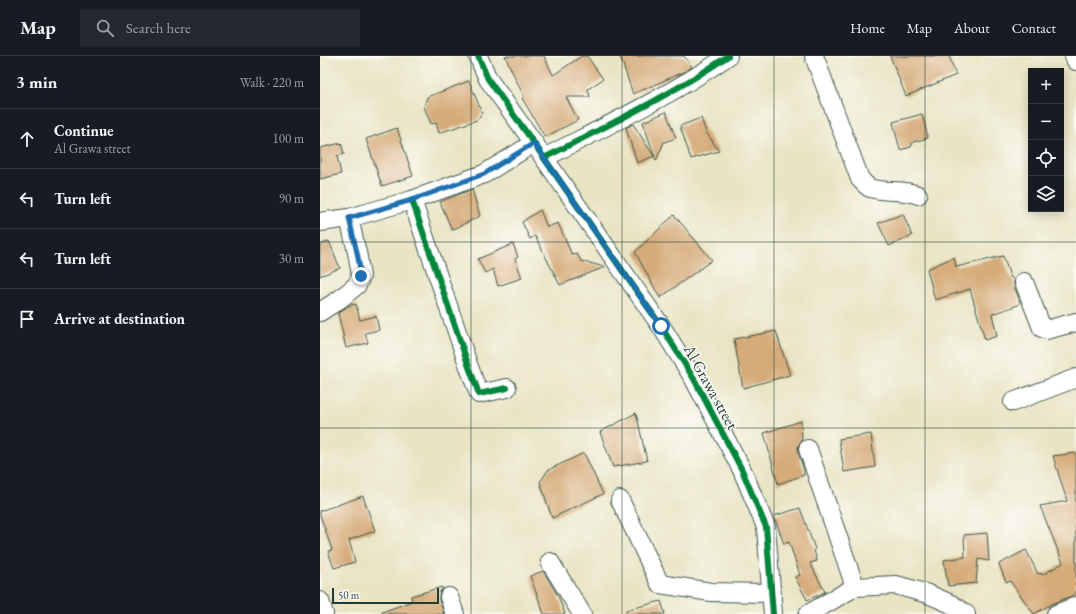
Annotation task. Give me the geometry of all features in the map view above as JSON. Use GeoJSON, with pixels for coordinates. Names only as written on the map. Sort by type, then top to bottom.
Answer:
{"type":"FeatureCollection","features":[{"type":"Feature","properties":{"kind":"street","name":"Al Grawa street"},"geometry":{"type":"LineString","coordinates":[[478,56],[488,79],[661,326],[694,379],[742,470],[766,527],[774,614]]}},
{"type":"Feature","properties":{"kind":"street"},"geometry":{"type":"LineString","coordinates":[[544,158],[650,103],[711,68],[728,56]]}},
{"type":"Feature","properties":{"kind":"street"},"geometry":{"type":"LineString","coordinates":[[814,56],[860,180],[869,187],[883,190],[911,192],[918,195]]}},
{"type":"Feature","properties":{"kind":"street"},"geometry":{"type":"LineString","coordinates":[[1074,56],[1076,62]]}},
{"type":"Feature","properties":{"kind":"street"},"geometry":{"type":"LineString","coordinates":[[320,222],[349,218],[412,200],[484,174],[534,143]]}},
{"type":"Feature","properties":{"kind":"street"},"geometry":{"type":"LineString","coordinates":[[412,200],[479,394],[507,388]]}},
{"type":"Feature","properties":{"kind":"street"},"geometry":{"type":"LineString","coordinates":[[320,312],[340,299],[357,285],[361,276],[349,218]]}},
{"type":"Feature","properties":{"kind":"street"},"geometry":{"type":"LineString","coordinates":[[1024,282],[1042,328],[1046,330],[1076,322]]}},
{"type":"Feature","properties":{"kind":"street"},"geometry":{"type":"LineString","coordinates":[[1013,402],[1076,378]]}},
{"type":"Feature","properties":{"kind":"street"},"geometry":{"type":"LineString","coordinates":[[808,449],[855,587]]}},
{"type":"Feature","properties":{"kind":"street"},"geometry":{"type":"LineString","coordinates":[[620,500],[660,584],[711,592],[772,593]]}},
{"type":"Feature","properties":{"kind":"street"},"geometry":{"type":"LineString","coordinates":[[550,562],[582,614]]}},
{"type":"Feature","properties":{"kind":"street"},"geometry":{"type":"LineString","coordinates":[[808,614],[855,587],[896,586],[928,594],[951,604],[966,614]]}},
{"type":"Feature","properties":{"kind":"street"},"geometry":{"type":"LineString","coordinates":[[449,597],[454,614]]}},
{"type":"Feature","properties":{"kind":"street"},"geometry":{"type":"LineString","coordinates":[[320,601],[324,614]]}},
{"type":"Feature","properties":{"kind":"street"},"geometry":{"type":"LineString","coordinates":[[1056,614],[1076,606]]}},
{"type":"Feature","properties":{"kind":"building"},"geometry":{"type":"Polygon","coordinates":[[[505,56],[544,56],[553,75],[582,56],[587,56],[603,79],[588,89],[590,97],[566,97],[578,120],[545,137],[522,98],[524,97],[505,56]]]}},
{"type":"Feature","properties":{"kind":"building"},"geometry":{"type":"Polygon","coordinates":[[[620,56],[684,56],[692,67],[684,72],[633,94],[620,56]]]}},
{"type":"Feature","properties":{"kind":"building"},"geometry":{"type":"Polygon","coordinates":[[[890,56],[949,56],[956,75],[906,96],[890,56]]]}},
{"type":"Feature","properties":{"kind":"building"},"geometry":{"type":"Polygon","coordinates":[[[469,81],[482,113],[477,120],[439,133],[436,123],[431,124],[424,107],[427,97],[469,81]]]}},
{"type":"Feature","properties":{"kind":"building"},"geometry":{"type":"Polygon","coordinates":[[[666,112],[676,138],[664,142],[656,161],[643,122],[666,112]]]}},
{"type":"Feature","properties":{"kind":"building"},"geometry":{"type":"Polygon","coordinates":[[[922,114],[928,138],[913,142],[911,147],[900,150],[893,122],[922,114]]]}},
{"type":"Feature","properties":{"kind":"building"},"geometry":{"type":"Polygon","coordinates":[[[701,118],[706,132],[719,151],[691,159],[680,126],[701,118]]]}},
{"type":"Feature","properties":{"kind":"building"},"geometry":{"type":"Polygon","coordinates":[[[633,124],[654,156],[637,163],[626,128],[633,124]]]}},
{"type":"Feature","properties":{"kind":"building"},"geometry":{"type":"Polygon","coordinates":[[[397,128],[413,176],[382,186],[366,139],[397,128]]]}},
{"type":"Feature","properties":{"kind":"building"},"geometry":{"type":"Polygon","coordinates":[[[341,143],[344,154],[337,156],[341,174],[320,179],[320,148],[341,143]]]}},
{"type":"Feature","properties":{"kind":"building"},"geometry":{"type":"Polygon","coordinates":[[[472,189],[480,216],[452,230],[440,202],[472,189]]]}},
{"type":"Feature","properties":{"kind":"building"},"geometry":{"type":"Polygon","coordinates":[[[540,210],[547,227],[558,223],[572,255],[577,254],[581,261],[605,267],[560,285],[535,236],[530,239],[522,222],[540,210]]]}},
{"type":"Feature","properties":{"kind":"building"},"geometry":{"type":"Polygon","coordinates":[[[903,214],[912,236],[889,246],[878,223],[903,214]]]}},
{"type":"Feature","properties":{"kind":"building"},"geometry":{"type":"Polygon","coordinates":[[[674,215],[712,260],[660,298],[635,252],[674,215]]]}},
{"type":"Feature","properties":{"kind":"building"},"geometry":{"type":"Polygon","coordinates":[[[329,241],[340,268],[320,276],[320,245],[329,241]]]}},
{"type":"Feature","properties":{"kind":"building"},"geometry":{"type":"Polygon","coordinates":[[[513,244],[518,257],[515,259],[522,278],[498,286],[493,269],[485,273],[478,259],[513,244]]]}},
{"type":"Feature","properties":{"kind":"building"},"geometry":{"type":"Polygon","coordinates":[[[1003,256],[1010,276],[1014,280],[1014,286],[1020,302],[1018,305],[992,314],[997,336],[985,340],[970,289],[935,300],[927,269],[954,257],[956,267],[1003,256]]]}},
{"type":"Feature","properties":{"kind":"building"},"geometry":{"type":"Polygon","coordinates":[[[356,304],[360,320],[376,316],[379,330],[365,333],[368,343],[346,348],[338,313],[348,306],[356,304]]]}},
{"type":"Feature","properties":{"kind":"building"},"geometry":{"type":"Polygon","coordinates":[[[776,331],[790,375],[743,388],[734,339],[776,331]]]}},
{"type":"Feature","properties":{"kind":"building"},"geometry":{"type":"Polygon","coordinates":[[[636,413],[647,461],[613,467],[600,432],[636,413]]]}},
{"type":"Feature","properties":{"kind":"building"},"geometry":{"type":"Polygon","coordinates":[[[801,421],[802,441],[798,447],[798,452],[804,470],[804,475],[778,484],[764,433],[801,421]]]}},
{"type":"Feature","properties":{"kind":"building"},"geometry":{"type":"Polygon","coordinates":[[[871,434],[875,467],[844,472],[839,439],[871,434]]]}},
{"type":"Feature","properties":{"kind":"building"},"geometry":{"type":"Polygon","coordinates":[[[584,453],[603,494],[552,518],[540,482],[548,470],[584,453]]]}},
{"type":"Feature","properties":{"kind":"building"},"geometry":{"type":"Polygon","coordinates":[[[1076,453],[1076,594],[1052,604],[1034,614],[1010,581],[1006,582],[999,564],[1026,550],[1038,574],[1041,573],[1042,575],[1063,563],[1040,506],[1067,501],[1053,456],[1076,453]]]}},
{"type":"Feature","properties":{"kind":"building"},"geometry":{"type":"Polygon","coordinates":[[[363,496],[375,531],[349,540],[355,562],[334,568],[328,551],[332,550],[320,511],[363,496]]]}},
{"type":"Feature","properties":{"kind":"building"},"geometry":{"type":"Polygon","coordinates":[[[800,508],[815,549],[817,561],[810,563],[825,592],[807,600],[795,577],[800,575],[789,542],[784,544],[774,516],[800,508]]]}},
{"type":"Feature","properties":{"kind":"building"},"geometry":{"type":"Polygon","coordinates":[[[987,533],[989,561],[978,559],[976,583],[948,586],[944,560],[965,557],[964,535],[987,533]]]}},
{"type":"Feature","properties":{"kind":"building"},"geometry":{"type":"Polygon","coordinates":[[[543,571],[558,596],[565,614],[544,614],[530,576],[543,571]]]}},
{"type":"Feature","properties":{"kind":"building"},"geometry":{"type":"Polygon","coordinates":[[[442,587],[443,589],[439,595],[439,600],[444,614],[382,614],[382,612],[412,601],[411,596],[442,587]]]}},
{"type":"Feature","properties":{"kind":"building"},"geometry":{"type":"Polygon","coordinates":[[[661,601],[665,614],[626,614],[626,610],[661,601]]]}},
{"type":"Feature","properties":{"kind":"cycle path"},"geometry":{"type":"LineString","coordinates":[[478,56],[488,79],[661,326],[694,379],[742,470],[766,527],[773,614]]}},
{"type":"Feature","properties":{"kind":"cycle path"},"geometry":{"type":"LineString","coordinates":[[544,158],[661,97],[706,71],[728,56]]}},
{"type":"Feature","properties":{"kind":"cycle path"},"geometry":{"type":"LineString","coordinates":[[412,200],[479,394],[507,388]]}},
{"type":"Feature","properties":{"kind":"route"},"geometry":{"type":"LineString","coordinates":[[361,276],[349,218],[412,200],[484,174],[534,143],[661,326]]}}]}
